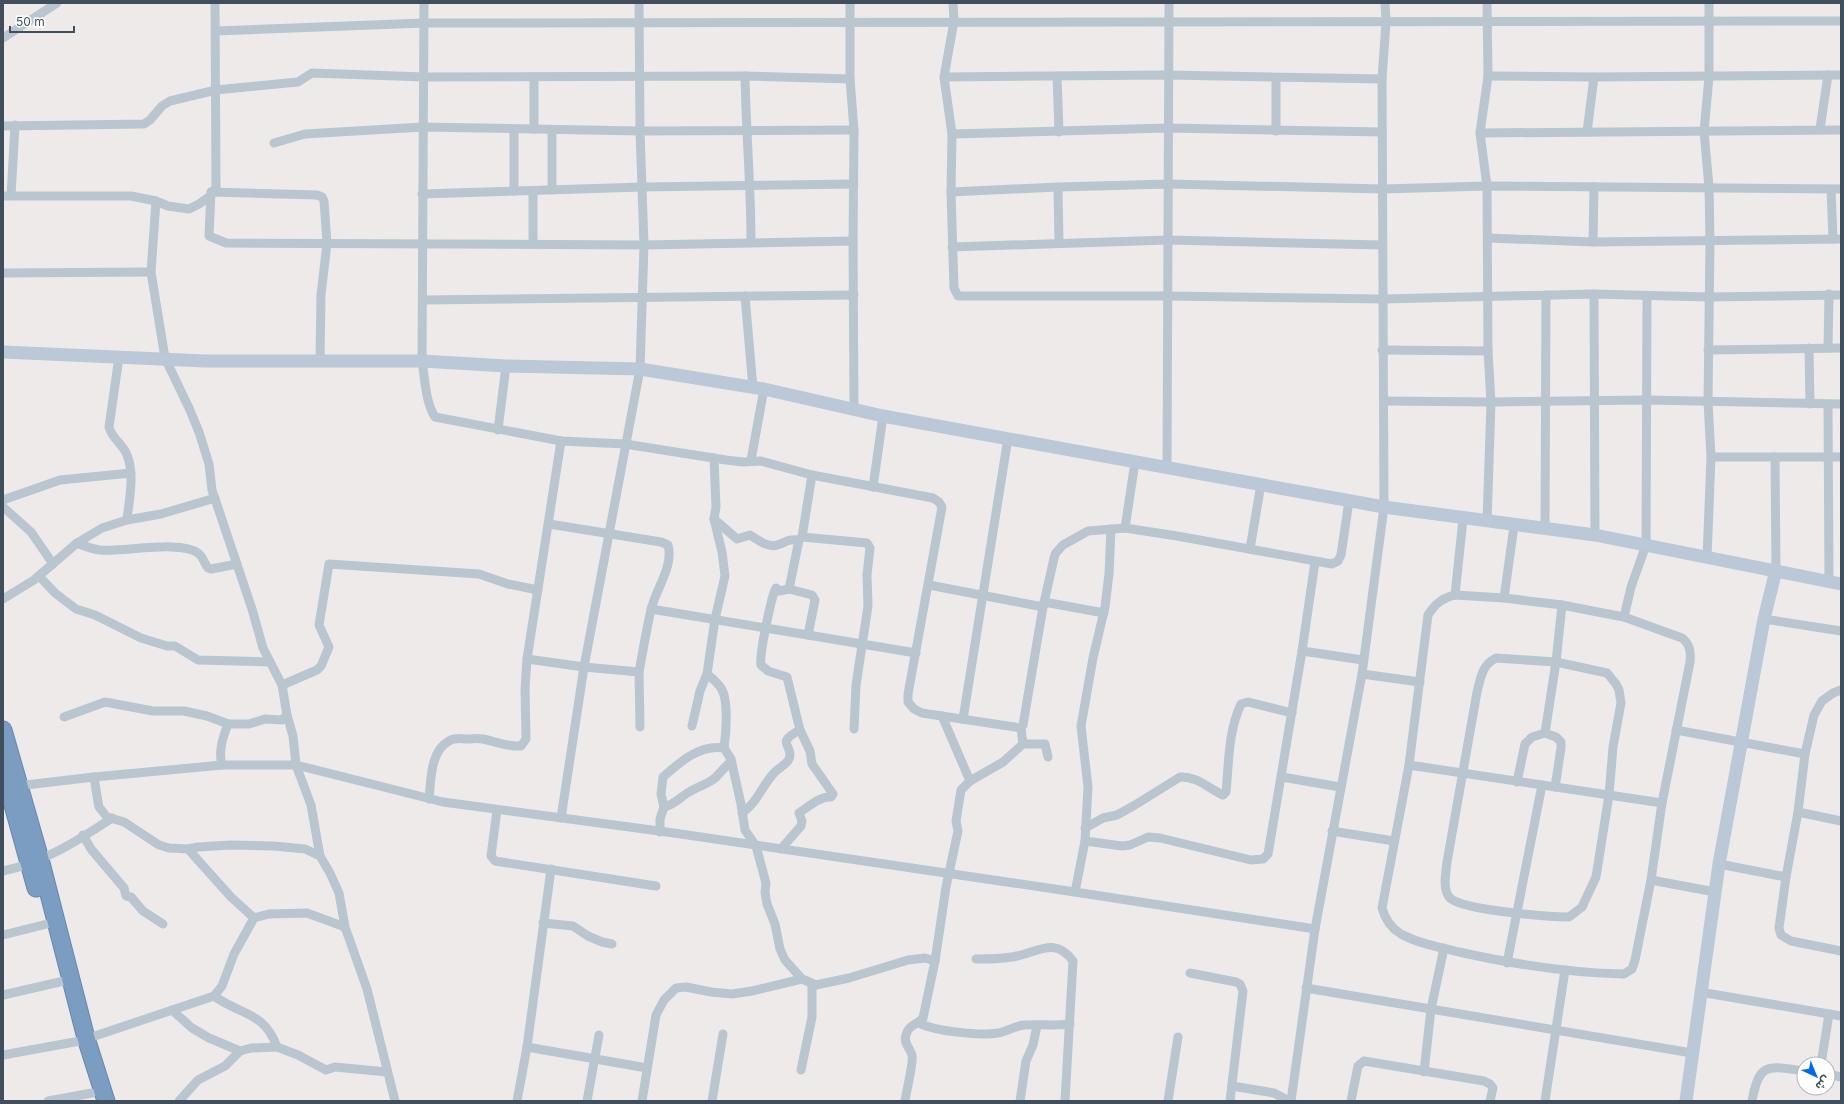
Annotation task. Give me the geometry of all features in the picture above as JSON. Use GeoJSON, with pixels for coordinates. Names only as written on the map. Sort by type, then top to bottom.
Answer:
{"type":"FeatureCollection","features":[{"type":"Feature","properties":{"kind":"highway"},"geometry":{"type":"LineString","coordinates":[[3,730],[14,786],[98,1098]]}},
{"type":"Feature","properties":{"kind":"highway"},"geometry":{"type":"LineString","coordinates":[[3,769],[14,786]]}},
{"type":"Feature","properties":{"kind":"highway"},"geometry":{"type":"LineString","coordinates":[[34,862],[48,924],[64,981],[83,1039]]}},
{"type":"Feature","properties":{"kind":"street"},"geometry":{"type":"LineString","coordinates":[[4,35],[57,3]]}},
{"type":"Feature","properties":{"kind":"street"},"geometry":{"type":"LineString","coordinates":[[15,125],[7,196],[131,196],[156,201],[168,206],[189,209],[199,204],[209,197],[211,192],[216,187],[215,3]]}},
{"type":"Feature","properties":{"kind":"street"},"geometry":{"type":"LineString","coordinates":[[424,3],[422,194],[424,300],[422,361],[429,402],[435,417],[561,441],[624,444],[743,462],[751,460],[761,461],[812,475],[933,498],[939,502],[942,507],[908,694],[908,702],[922,713],[1021,728]]}},
{"type":"Feature","properties":{"kind":"street"},"geometry":{"type":"LineString","coordinates":[[561,818],[584,667],[610,533],[624,444],[640,369],[643,296],[642,263],[644,245],[640,131],[639,3]]}},
{"type":"Feature","properties":{"kind":"street"},"geometry":{"type":"LineString","coordinates":[[850,3],[850,79],[854,130],[854,410]]}},
{"type":"Feature","properties":{"kind":"street"},"geometry":{"type":"LineString","coordinates":[[953,3],[954,21],[944,77],[952,134],[952,248],[954,288],[958,296],[1168,296],[1383,299],[1594,294],[1647,297],[1841,295]]}},
{"type":"Feature","properties":{"kind":"street"},"geometry":{"type":"LineString","coordinates":[[1167,467],[1169,184],[1168,3]]}},
{"type":"Feature","properties":{"kind":"street"},"geometry":{"type":"LineString","coordinates":[[1232,1086],[1274,1093],[1290,1101],[1315,929],[1362,674],[1384,507],[1384,401],[1382,350],[1382,79],[1386,22],[1385,3]]}},
{"type":"Feature","properties":{"kind":"street"},"geometry":{"type":"LineString","coordinates":[[1487,3],[1488,76],[1480,133],[1488,186],[1488,351],[1490,402],[1487,522]]}},
{"type":"Feature","properties":{"kind":"street"},"geometry":{"type":"LineString","coordinates":[[1707,558],[1711,458],[1708,402],[1708,297],[1710,240],[1709,187],[1704,131],[1709,77],[1709,3]]}},
{"type":"Feature","properties":{"kind":"street"},"geometry":{"type":"LineString","coordinates":[[216,31],[424,23],[850,24],[954,21],[1841,21]]}},
{"type":"Feature","properties":{"kind":"street"},"geometry":{"type":"LineString","coordinates":[[3,126],[144,124],[150,120],[162,106],[170,101],[216,90],[298,82],[312,73],[424,77],[745,76],[850,79]]}},
{"type":"Feature","properties":{"kind":"street"},"geometry":{"type":"LineString","coordinates":[[944,77],[1168,75],[1382,79]]}},
{"type":"Feature","properties":{"kind":"street"},"geometry":{"type":"LineString","coordinates":[[1820,129],[1828,75]]}},
{"type":"Feature","properties":{"kind":"street"},"geometry":{"type":"LineString","coordinates":[[1488,76],[1709,77],[1841,75]]}},
{"type":"Feature","properties":{"kind":"street"},"geometry":{"type":"LineString","coordinates":[[745,76],[746,130],[751,185],[751,242]]}},
{"type":"Feature","properties":{"kind":"street"},"geometry":{"type":"LineString","coordinates":[[1057,76],[1059,132]]}},
{"type":"Feature","properties":{"kind":"street"},"geometry":{"type":"LineString","coordinates":[[534,77],[534,129]]}},
{"type":"Feature","properties":{"kind":"street"},"geometry":{"type":"LineString","coordinates":[[1587,132],[1594,77]]}},
{"type":"Feature","properties":{"kind":"street"},"geometry":{"type":"LineString","coordinates":[[1276,78],[1276,131]]}},
{"type":"Feature","properties":{"kind":"street"},"geometry":{"type":"LineString","coordinates":[[274,143],[305,134],[423,127],[640,131],[854,130]]}},
{"type":"Feature","properties":{"kind":"street"},"geometry":{"type":"LineString","coordinates":[[952,134],[1168,128],[1382,132]]}},
{"type":"Feature","properties":{"kind":"street"},"geometry":{"type":"LineString","coordinates":[[514,129],[514,191]]}},
{"type":"Feature","properties":{"kind":"street"},"geometry":{"type":"LineString","coordinates":[[552,130],[552,190]]}},
{"type":"Feature","properties":{"kind":"street"},"geometry":{"type":"LineString","coordinates":[[1480,133],[1841,130]]}},
{"type":"Feature","properties":{"kind":"street"},"geometry":{"type":"LineString","coordinates":[[422,194],[642,187],[854,184]]}},
{"type":"Feature","properties":{"kind":"street"},"geometry":{"type":"LineString","coordinates":[[951,192],[1169,184],[1383,189],[1488,186],[1841,189]]}},
{"type":"Feature","properties":{"kind":"street"},"geometry":{"type":"LineString","coordinates":[[1058,187],[1058,244]]}},
{"type":"Feature","properties":{"kind":"street"},"geometry":{"type":"LineString","coordinates":[[1593,242],[1594,187]]}},
{"type":"Feature","properties":{"kind":"street"},"geometry":{"type":"LineString","coordinates":[[1488,238],[1593,242],[1837,239],[1831,189]]}},
{"type":"Feature","properties":{"kind":"street"},"geometry":{"type":"LineString","coordinates":[[533,191],[533,244]]}},
{"type":"Feature","properties":{"kind":"street"},"geometry":{"type":"LineString","coordinates":[[211,192],[316,195],[322,197],[324,201],[327,243],[321,295],[320,360]]}},
{"type":"Feature","properties":{"kind":"street"},"geometry":{"type":"LineString","coordinates":[[211,192],[209,236],[220,239],[226,243],[644,245],[853,241]]}},
{"type":"Feature","properties":{"kind":"street"},"geometry":{"type":"LineString","coordinates":[[156,201],[151,272],[165,358],[199,432],[208,464],[215,498],[263,648],[282,685],[287,715],[293,736],[296,766],[311,805],[320,856],[339,893],[345,927],[367,989],[395,1101]]}},
{"type":"Feature","properties":{"kind":"street"},"geometry":{"type":"LineString","coordinates":[[952,248],[1168,240],[1382,245]]}},
{"type":"Feature","properties":{"kind":"street"},"geometry":{"type":"LineString","coordinates":[[3,273],[151,272]]}},
{"type":"Feature","properties":{"kind":"street"},"geometry":{"type":"LineString","coordinates":[[1594,294],[1595,535]]}},
{"type":"Feature","properties":{"kind":"street"},"geometry":{"type":"LineString","coordinates":[[1828,348],[1829,294]]}},
{"type":"Feature","properties":{"kind":"street"},"geometry":{"type":"LineString","coordinates":[[424,300],[643,296],[854,295]]}},
{"type":"Feature","properties":{"kind":"street"},"geometry":{"type":"LineString","coordinates":[[1545,529],[1546,295]]}},
{"type":"Feature","properties":{"kind":"street"},"geometry":{"type":"LineString","coordinates":[[745,296],[759,388],[751,460]]}},
{"type":"Feature","properties":{"kind":"street"},"geometry":{"type":"LineString","coordinates":[[1624,617],[1631,587],[1646,545],[1647,297]]}},
{"type":"Feature","properties":{"kind":"street"},"geometry":{"type":"LineString","coordinates":[[1809,348],[1810,404]]}},
{"type":"Feature","properties":{"kind":"street"},"geometry":{"type":"LineString","coordinates":[[1708,350],[1841,348]]}},
{"type":"Feature","properties":{"kind":"street"},"geometry":{"type":"LineString","coordinates":[[1382,350],[1488,351]]}},
{"type":"Feature","properties":{"kind":"street"},"geometry":{"type":"LineString","coordinates":[[3,352],[165,358],[205,361],[422,361],[506,366],[640,369],[759,388],[883,416],[1349,501],[1514,526],[1595,535],[1835,583],[1828,457],[1828,404]]}},
{"type":"Feature","properties":{"kind":"street"},"geometry":{"type":"LineString","coordinates":[[119,357],[109,427],[113,438],[120,444],[127,454],[130,464],[131,473],[127,520]]}},
{"type":"Feature","properties":{"kind":"street"},"geometry":{"type":"LineString","coordinates":[[498,430],[506,366]]}},
{"type":"Feature","properties":{"kind":"street"},"geometry":{"type":"LineString","coordinates":[[1384,401],[1490,402],[1647,400],[1841,404]]}},
{"type":"Feature","properties":{"kind":"street"},"geometry":{"type":"LineString","coordinates":[[873,487],[883,416]]}},
{"type":"Feature","properties":{"kind":"street"},"geometry":{"type":"LineString","coordinates":[[963,719],[1008,438]]}},
{"type":"Feature","properties":{"kind":"street"},"geometry":{"type":"LineString","coordinates":[[429,799],[432,770],[443,745],[450,740],[457,738],[481,738],[509,746],[521,746],[524,744],[526,739],[524,689],[561,441]]}},
{"type":"Feature","properties":{"kind":"street"},"geometry":{"type":"LineString","coordinates":[[1686,1101],[1719,864],[1743,741],[1764,619],[1776,570],[1775,457]]}},
{"type":"Feature","properties":{"kind":"street"},"geometry":{"type":"LineString","coordinates":[[1711,458],[1841,457]]}},
{"type":"Feature","properties":{"kind":"street"},"geometry":{"type":"LineString","coordinates":[[692,726],[700,691],[708,674],[715,619],[724,576],[722,552],[714,520],[716,507],[714,458]]}},
{"type":"Feature","properties":{"kind":"street"},"geometry":{"type":"LineString","coordinates":[[1124,528],[1136,462]]}},
{"type":"Feature","properties":{"kind":"street"},"geometry":{"type":"LineString","coordinates":[[3,500],[60,480],[131,473]]}},
{"type":"Feature","properties":{"kind":"street"},"geometry":{"type":"LineString","coordinates":[[789,589],[801,539],[812,475]]}},
{"type":"Feature","properties":{"kind":"street"},"geometry":{"type":"LineString","coordinates":[[1250,549],[1260,484]]}},
{"type":"Feature","properties":{"kind":"street"},"geometry":{"type":"LineString","coordinates":[[3,599],[39,576],[77,543],[102,528],[127,520],[161,514],[215,498]]}},
{"type":"Feature","properties":{"kind":"street"},"geometry":{"type":"LineString","coordinates":[[1024,744],[1021,728],[1023,725],[1044,605],[1055,554],[1059,548],[1088,530],[1124,528],[1332,564],[1338,561],[1341,555],[1349,501]]}},
{"type":"Feature","properties":{"kind":"street"},"geometry":{"type":"LineString","coordinates":[[3,507],[32,532],[53,564]]}},
{"type":"Feature","properties":{"kind":"street"},"geometry":{"type":"LineString","coordinates":[[1455,595],[1463,518]]}},
{"type":"Feature","properties":{"kind":"street"},"geometry":{"type":"LineString","coordinates":[[714,520],[737,539],[750,535],[765,544],[777,545],[787,539],[868,543],[870,548],[867,576],[868,606],[856,685],[854,729]]}},
{"type":"Feature","properties":{"kind":"street"},"geometry":{"type":"LineString","coordinates":[[549,524],[610,533],[661,542],[668,545],[670,553],[668,563],[651,608],[639,672],[640,727]]}},
{"type":"Feature","properties":{"kind":"street"},"geometry":{"type":"LineString","coordinates":[[1504,598],[1514,526]]}},
{"type":"Feature","properties":{"kind":"street"},"geometry":{"type":"LineString","coordinates":[[1075,892],[1085,841],[1088,786],[1082,726],[1093,658],[1104,613],[1110,574],[1111,529]]}},
{"type":"Feature","properties":{"kind":"street"},"geometry":{"type":"LineString","coordinates":[[77,543],[88,548],[100,550],[150,549],[169,546],[197,552],[208,568],[211,569],[237,564]]}},
{"type":"Feature","properties":{"kind":"street"},"geometry":{"type":"LineString","coordinates":[[1085,841],[1122,846],[1130,845],[1148,837],[1160,838],[1251,860],[1263,859],[1268,854],[1282,777],[1315,562]]}},
{"type":"Feature","properties":{"kind":"street"},"geometry":{"type":"LineString","coordinates":[[282,685],[317,670],[321,666],[329,647],[319,625],[329,564],[472,573],[508,584],[538,590]]}},
{"type":"Feature","properties":{"kind":"street"},"geometry":{"type":"LineString","coordinates":[[39,576],[55,593],[76,609],[101,618],[141,638],[167,646],[175,646],[198,660],[270,662]]}},
{"type":"Feature","properties":{"kind":"street"},"geometry":{"type":"LineString","coordinates":[[929,585],[1044,605],[1104,613]]}},
{"type":"Feature","properties":{"kind":"street"},"geometry":{"type":"LineString","coordinates":[[782,849],[802,824],[799,812],[820,800],[831,797],[833,794],[812,764],[810,750],[800,730],[787,677],[768,671],[761,665],[761,649],[767,628],[773,594],[776,588],[779,590],[789,589],[812,595],[815,600],[808,635]]}},
{"type":"Feature","properties":{"kind":"street"},"geometry":{"type":"LineString","coordinates":[[1455,595],[1504,598],[1562,605],[1624,617],[1682,638],[1687,642],[1690,658],[1662,802],[1651,880],[1632,969],[1624,974],[1565,970],[1507,963],[1420,942],[1401,934],[1385,919],[1382,908],[1409,765],[1428,615],[1434,606],[1442,600],[1455,595]]}},
{"type":"Feature","properties":{"kind":"street"},"geometry":{"type":"LineString","coordinates":[[1545,733],[1556,662],[1562,605]]}},
{"type":"Feature","properties":{"kind":"street"},"geometry":{"type":"LineString","coordinates":[[651,608],[916,653]]}},
{"type":"Feature","properties":{"kind":"street"},"geometry":{"type":"LineString","coordinates":[[1764,619],[1841,631]]}},
{"type":"Feature","properties":{"kind":"street"},"geometry":{"type":"LineString","coordinates":[[1302,651],[1363,660]]}},
{"type":"Feature","properties":{"kind":"street"},"geometry":{"type":"LineString","coordinates":[[1496,658],[1556,662],[1607,673],[1619,690],[1621,702],[1613,746],[1609,795],[1596,877],[1582,907],[1569,917],[1516,913],[1456,902],[1447,893],[1445,887],[1447,862],[1482,670],[1486,664],[1496,658]]}},
{"type":"Feature","properties":{"kind":"street"},"geometry":{"type":"LineString","coordinates":[[528,659],[584,667],[639,672]]}},
{"type":"Feature","properties":{"kind":"street"},"geometry":{"type":"LineString","coordinates":[[708,674],[722,688],[726,700],[726,735],[724,748]]}},
{"type":"Feature","properties":{"kind":"street"},"geometry":{"type":"LineString","coordinates":[[1362,674],[1420,682]]}},
{"type":"Feature","properties":{"kind":"street"},"geometry":{"type":"LineString","coordinates":[[1841,690],[1822,701],[1814,714],[1806,754],[1779,928],[1781,935],[1791,941],[1841,951]]}},
{"type":"Feature","properties":{"kind":"street"},"geometry":{"type":"LineString","coordinates":[[64,717],[104,702],[152,711],[184,711],[207,716],[228,724],[249,724],[265,719],[282,720],[287,715]]}},
{"type":"Feature","properties":{"kind":"street"},"geometry":{"type":"LineString","coordinates":[[1085,828],[1103,818],[1117,815],[1180,777],[1202,782],[1223,795],[1226,792],[1231,739],[1236,713],[1240,704],[1248,702],[1292,713]]}},
{"type":"Feature","properties":{"kind":"street"},"geometry":{"type":"LineString","coordinates":[[942,716],[970,781]]}},
{"type":"Feature","properties":{"kind":"street"},"geometry":{"type":"LineString","coordinates":[[222,765],[220,758],[221,744],[228,724]]}},
{"type":"Feature","properties":{"kind":"street"},"geometry":{"type":"LineString","coordinates":[[742,813],[753,804],[774,773],[788,761],[789,758],[786,741],[788,737],[800,730]]}},
{"type":"Feature","properties":{"kind":"street"},"geometry":{"type":"LineString","coordinates":[[1676,730],[1743,741],[1806,754]]}},
{"type":"Feature","properties":{"kind":"street"},"geometry":{"type":"LineString","coordinates":[[1518,782],[1525,744],[1532,737],[1545,733],[1556,738],[1560,742],[1561,748],[1555,787]]}},
{"type":"Feature","properties":{"kind":"street"},"geometry":{"type":"LineString","coordinates":[[905,1101],[912,1056],[905,1041],[906,1034],[911,1026],[919,1023],[923,1018],[935,961],[941,910],[950,875],[958,831],[956,821],[962,790],[970,781],[1002,762],[1024,744],[1045,744],[1048,757]]}},
{"type":"Feature","properties":{"kind":"street"},"geometry":{"type":"LineString","coordinates":[[660,832],[660,819],[664,807],[661,794],[662,777],[695,752],[715,746],[724,748],[732,762],[744,830],[756,846],[766,883],[765,892],[784,960],[802,979],[812,984],[826,984],[908,960],[925,958],[935,961]]}},
{"type":"Feature","properties":{"kind":"street"},"geometry":{"type":"LineString","coordinates":[[664,807],[672,805],[690,791],[709,783],[716,777],[722,768],[732,762]]}},
{"type":"Feature","properties":{"kind":"street"},"geometry":{"type":"LineString","coordinates":[[14,786],[222,765],[296,766],[429,799],[497,810],[782,849],[1315,929]]}},
{"type":"Feature","properties":{"kind":"street"},"geometry":{"type":"LineString","coordinates":[[1409,765],[1662,802]]}},
{"type":"Feature","properties":{"kind":"street"},"geometry":{"type":"LineString","coordinates":[[94,777],[99,807],[107,817],[124,822],[159,845],[169,848],[188,849],[224,845],[274,846],[305,849],[320,856]]}},
{"type":"Feature","properties":{"kind":"street"},"geometry":{"type":"LineString","coordinates":[[1282,777],[1340,787]]}},
{"type":"Feature","properties":{"kind":"street"},"geometry":{"type":"LineString","coordinates":[[1507,963],[1542,785]]}},
{"type":"Feature","properties":{"kind":"street"},"geometry":{"type":"LineString","coordinates":[[497,810],[491,856],[495,861],[656,886]]}},
{"type":"Feature","properties":{"kind":"street"},"geometry":{"type":"LineString","coordinates":[[1798,812],[1841,821]]}},
{"type":"Feature","properties":{"kind":"street"},"geometry":{"type":"LineString","coordinates":[[3,871],[34,862],[56,853],[112,818]]}},
{"type":"Feature","properties":{"kind":"street"},"geometry":{"type":"LineString","coordinates":[[1332,831],[1394,841]]}},
{"type":"Feature","properties":{"kind":"street"},"geometry":{"type":"LineString","coordinates":[[83,836],[91,849],[124,888],[126,896],[131,896],[143,911],[163,924]]}},
{"type":"Feature","properties":{"kind":"street"},"geometry":{"type":"LineString","coordinates":[[188,849],[231,897],[254,918]]}},
{"type":"Feature","properties":{"kind":"street"},"geometry":{"type":"LineString","coordinates":[[1719,864],[1786,878]]}},
{"type":"Feature","properties":{"kind":"street"},"geometry":{"type":"LineString","coordinates":[[517,1101],[527,1047],[551,869]]}},
{"type":"Feature","properties":{"kind":"street"},"geometry":{"type":"LineString","coordinates":[[1651,880],[1715,892]]}},
{"type":"Feature","properties":{"kind":"street"},"geometry":{"type":"LineString","coordinates":[[3,1055],[83,1039],[214,996],[222,986],[234,954],[254,918],[269,914],[307,913],[345,927]]}},
{"type":"Feature","properties":{"kind":"street"},"geometry":{"type":"LineString","coordinates":[[543,923],[573,926],[588,936],[602,942],[612,944]]}},
{"type":"Feature","properties":{"kind":"street"},"geometry":{"type":"LineString","coordinates":[[3,934],[48,924]]}},
{"type":"Feature","properties":{"kind":"street"},"geometry":{"type":"LineString","coordinates":[[976,959],[1018,956],[1034,949],[1048,947],[1064,950],[1073,962],[1065,1101]]}},
{"type":"Feature","properties":{"kind":"street"},"geometry":{"type":"LineString","coordinates":[[1424,1072],[1431,1009],[1444,948]]}},
{"type":"Feature","properties":{"kind":"street"},"geometry":{"type":"LineString","coordinates":[[1545,1101],[1565,970]]}},
{"type":"Feature","properties":{"kind":"street"},"geometry":{"type":"LineString","coordinates":[[1190,973],[1226,979],[1240,984],[1243,991],[1230,1101]]}},
{"type":"Feature","properties":{"kind":"street"},"geometry":{"type":"LineString","coordinates":[[642,1101],[656,1015],[664,1000],[676,988],[686,987],[732,994],[752,991],[802,979]]}},
{"type":"Feature","properties":{"kind":"street"},"geometry":{"type":"LineString","coordinates":[[3,995],[64,981]]}},
{"type":"Feature","properties":{"kind":"street"},"geometry":{"type":"LineString","coordinates":[[801,1070],[812,1017],[812,984]]}},
{"type":"Feature","properties":{"kind":"street"},"geometry":{"type":"LineString","coordinates":[[1306,988],[1692,1052]]}},
{"type":"Feature","properties":{"kind":"street"},"geometry":{"type":"LineString","coordinates":[[1700,992],[1841,1016]]}},
{"type":"Feature","properties":{"kind":"street"},"geometry":{"type":"LineString","coordinates":[[214,996],[224,1003],[253,1016],[267,1029],[277,1047]]}},
{"type":"Feature","properties":{"kind":"street"},"geometry":{"type":"LineString","coordinates":[[172,1010],[192,1028],[209,1038],[240,1051]]}},
{"type":"Feature","properties":{"kind":"street"},"geometry":{"type":"LineString","coordinates":[[1822,1056],[1829,1014]]}},
{"type":"Feature","properties":{"kind":"street"},"geometry":{"type":"LineString","coordinates":[[919,1023],[926,1026],[969,1034],[1007,1032],[1016,1026],[1070,1024]]}},
{"type":"Feature","properties":{"kind":"street"},"geometry":{"type":"LineString","coordinates":[[1020,1101],[1026,1061],[1033,1045],[1037,1026]]}},
{"type":"Feature","properties":{"kind":"street"},"geometry":{"type":"LineString","coordinates":[[712,1101],[723,1034]]}},
{"type":"Feature","properties":{"kind":"street"},"geometry":{"type":"LineString","coordinates":[[587,1101],[599,1035]]}},
{"type":"Feature","properties":{"kind":"street"},"geometry":{"type":"LineString","coordinates":[[1168,1101],[1178,1037]]}},
{"type":"Feature","properties":{"kind":"street"},"geometry":{"type":"LineString","coordinates":[[179,1101],[198,1080],[225,1066],[240,1051],[251,1048],[277,1047],[298,1055],[326,1070],[335,1067],[387,1072]]}},
{"type":"Feature","properties":{"kind":"street"},"geometry":{"type":"LineString","coordinates":[[527,1047],[647,1068]]}},
{"type":"Feature","properties":{"kind":"street"},"geometry":{"type":"LineString","coordinates":[[1351,1101],[1358,1066],[1364,1061],[1484,1081],[1490,1084],[1492,1088],[1490,1101]]}},
{"type":"Feature","properties":{"kind":"street"},"geometry":{"type":"LineString","coordinates":[[1752,1101],[1755,1083],[1763,1071],[1772,1067],[1796,1070]]}},
{"type":"Feature","properties":{"kind":"street"},"geometry":{"type":"LineString","coordinates":[[48,1101],[98,1098]]}}]}
